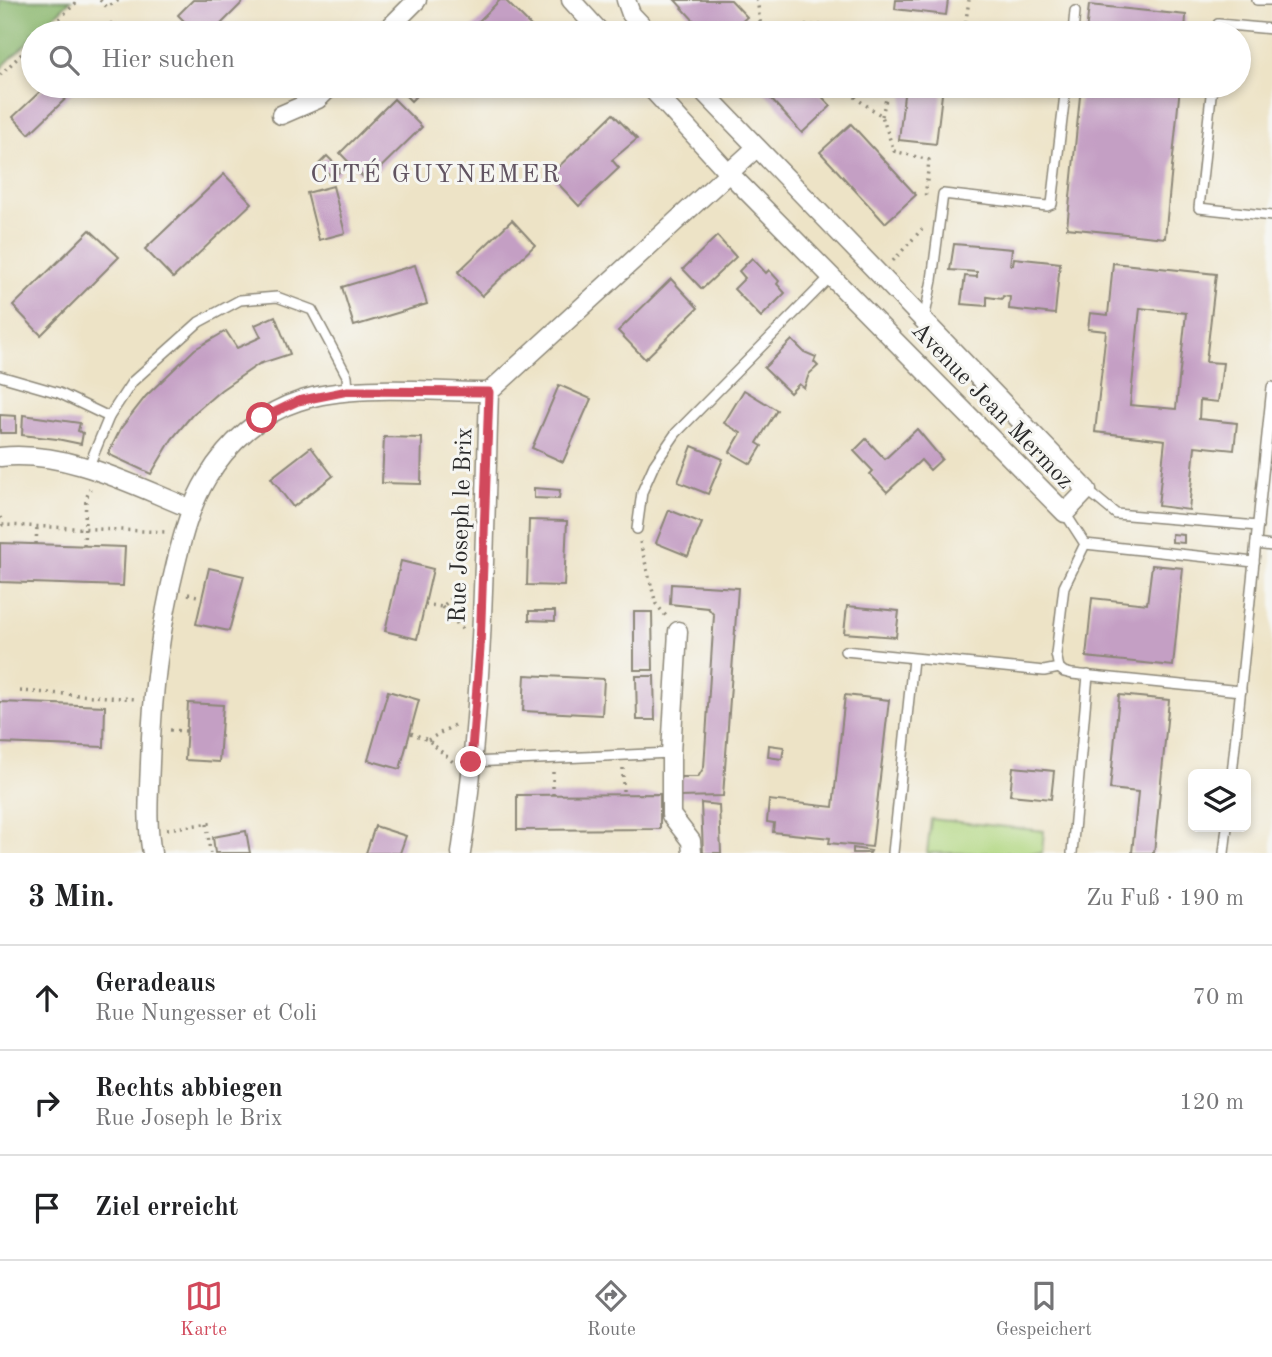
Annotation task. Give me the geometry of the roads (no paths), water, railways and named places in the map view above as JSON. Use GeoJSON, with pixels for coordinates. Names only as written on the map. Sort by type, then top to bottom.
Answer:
{"type":"FeatureCollection","features":[{"type":"Feature","properties":{"kind":"street"},"geometry":{"type":"LineString","coordinates":[[396,21],[417,0]]}},
{"type":"Feature","properties":{"kind":"street"},"geometry":{"type":"LineString","coordinates":[[571,0],[590,21]]}},
{"type":"Feature","properties":{"kind":"street"},"geometry":{"type":"LineString","coordinates":[[626,0],[631,14],[638,21]]}},
{"type":"Feature","properties":{"kind":"street"},"geometry":{"type":"LineString","coordinates":[[281,115],[319,98]]}},
{"type":"Feature","properties":{"kind":"street","name":"Avenue Jean Mermoz"},"geometry":{"type":"LineString","coordinates":[[660,98],[728,172],[1065,513],[1087,490],[709,98]]}},
{"type":"Feature","properties":{"kind":"street"},"geometry":{"type":"LineString","coordinates":[[152,853],[147,831],[152,701],[158,644],[192,509],[206,478],[230,446],[262,418],[298,401],[348,391],[489,392],[756,148]]}},
{"type":"Feature","properties":{"kind":"street","name":"Rue Joseph le Brix"},"geometry":{"type":"LineString","coordinates":[[461,853],[476,712],[489,392]]}},
{"type":"Feature","properties":{"kind":"street"},"geometry":{"type":"LineString","coordinates":[[0,457],[34,456],[60,459],[93,469],[192,509]]}},
{"type":"Feature","properties":{"kind":"street"},"geometry":{"type":"LineString","coordinates":[[678,631],[671,753],[671,814],[691,841],[692,853]]}},
{"type":"Feature","properties":{"kind":"lane"},"geometry":{"type":"LineString","coordinates":[[1257,0],[1272,0]]}},
{"type":"Feature","properties":{"kind":"lane"},"geometry":{"type":"LineString","coordinates":[[1074,21],[1075,11]]}},
{"type":"Feature","properties":{"kind":"lane"},"geometry":{"type":"LineString","coordinates":[[1251,27],[1272,29]]}},
{"type":"Feature","properties":{"kind":"lane"},"geometry":{"type":"LineString","coordinates":[[924,322],[943,194],[1047,206],[1052,204],[1065,98]]}},
{"type":"Feature","properties":{"kind":"lane"},"geometry":{"type":"LineString","coordinates":[[1211,98],[1199,208],[1272,216]]}},
{"type":"Feature","properties":{"kind":"lane"},"geometry":{"type":"LineString","coordinates":[[637,529],[642,492],[654,465],[676,433],[831,276]]}},
{"type":"Feature","properties":{"kind":"lane"},"geometry":{"type":"LineString","coordinates":[[93,469],[109,417],[132,382],[199,322],[240,300],[277,297],[312,310],[347,376],[348,391]]}},
{"type":"Feature","properties":{"kind":"lane"},"geometry":{"type":"LineString","coordinates":[[0,376],[59,393],[109,417]]}},
{"type":"Feature","properties":{"kind":"lane"},"geometry":{"type":"LineString","coordinates":[[1233,769],[1272,387]]}},
{"type":"Feature","properties":{"kind":"lane"},"geometry":{"type":"LineString","coordinates":[[1087,490],[1116,514],[1258,526]]}},
{"type":"Feature","properties":{"kind":"lane"},"geometry":{"type":"LineString","coordinates":[[1065,513],[1085,544]]}},
{"type":"Feature","properties":{"kind":"lane"},"geometry":{"type":"LineString","coordinates":[[1085,544],[1254,562]]}},
{"type":"Feature","properties":{"kind":"lane"},"geometry":{"type":"LineString","coordinates":[[1085,544],[1064,587],[1056,654],[1059,668],[1064,672],[1241,691]]}},
{"type":"Feature","properties":{"kind":"lane"},"geometry":{"type":"LineString","coordinates":[[1256,544],[1272,546]]}},
{"type":"Feature","properties":{"kind":"lane"},"geometry":{"type":"LineString","coordinates":[[845,651],[1044,671],[1059,668]]}},
{"type":"Feature","properties":{"kind":"lane"},"geometry":{"type":"LineString","coordinates":[[893,853],[913,659]]}},
{"type":"Feature","properties":{"kind":"lane"},"geometry":{"type":"LineString","coordinates":[[1072,853],[1088,675]]}},
{"type":"Feature","properties":{"kind":"lane"},"geometry":{"type":"LineString","coordinates":[[471,770],[554,758],[671,753]]}},
{"type":"Feature","properties":{"kind":"lane"},"geometry":{"type":"LineString","coordinates":[[1224,853],[1226,832]]}},
{"type":"Feature","properties":{"kind":"district","name":"CITÉ GUYNEMER"},"geometry":{"type":"Point","coordinates":[436,173]}}]}
